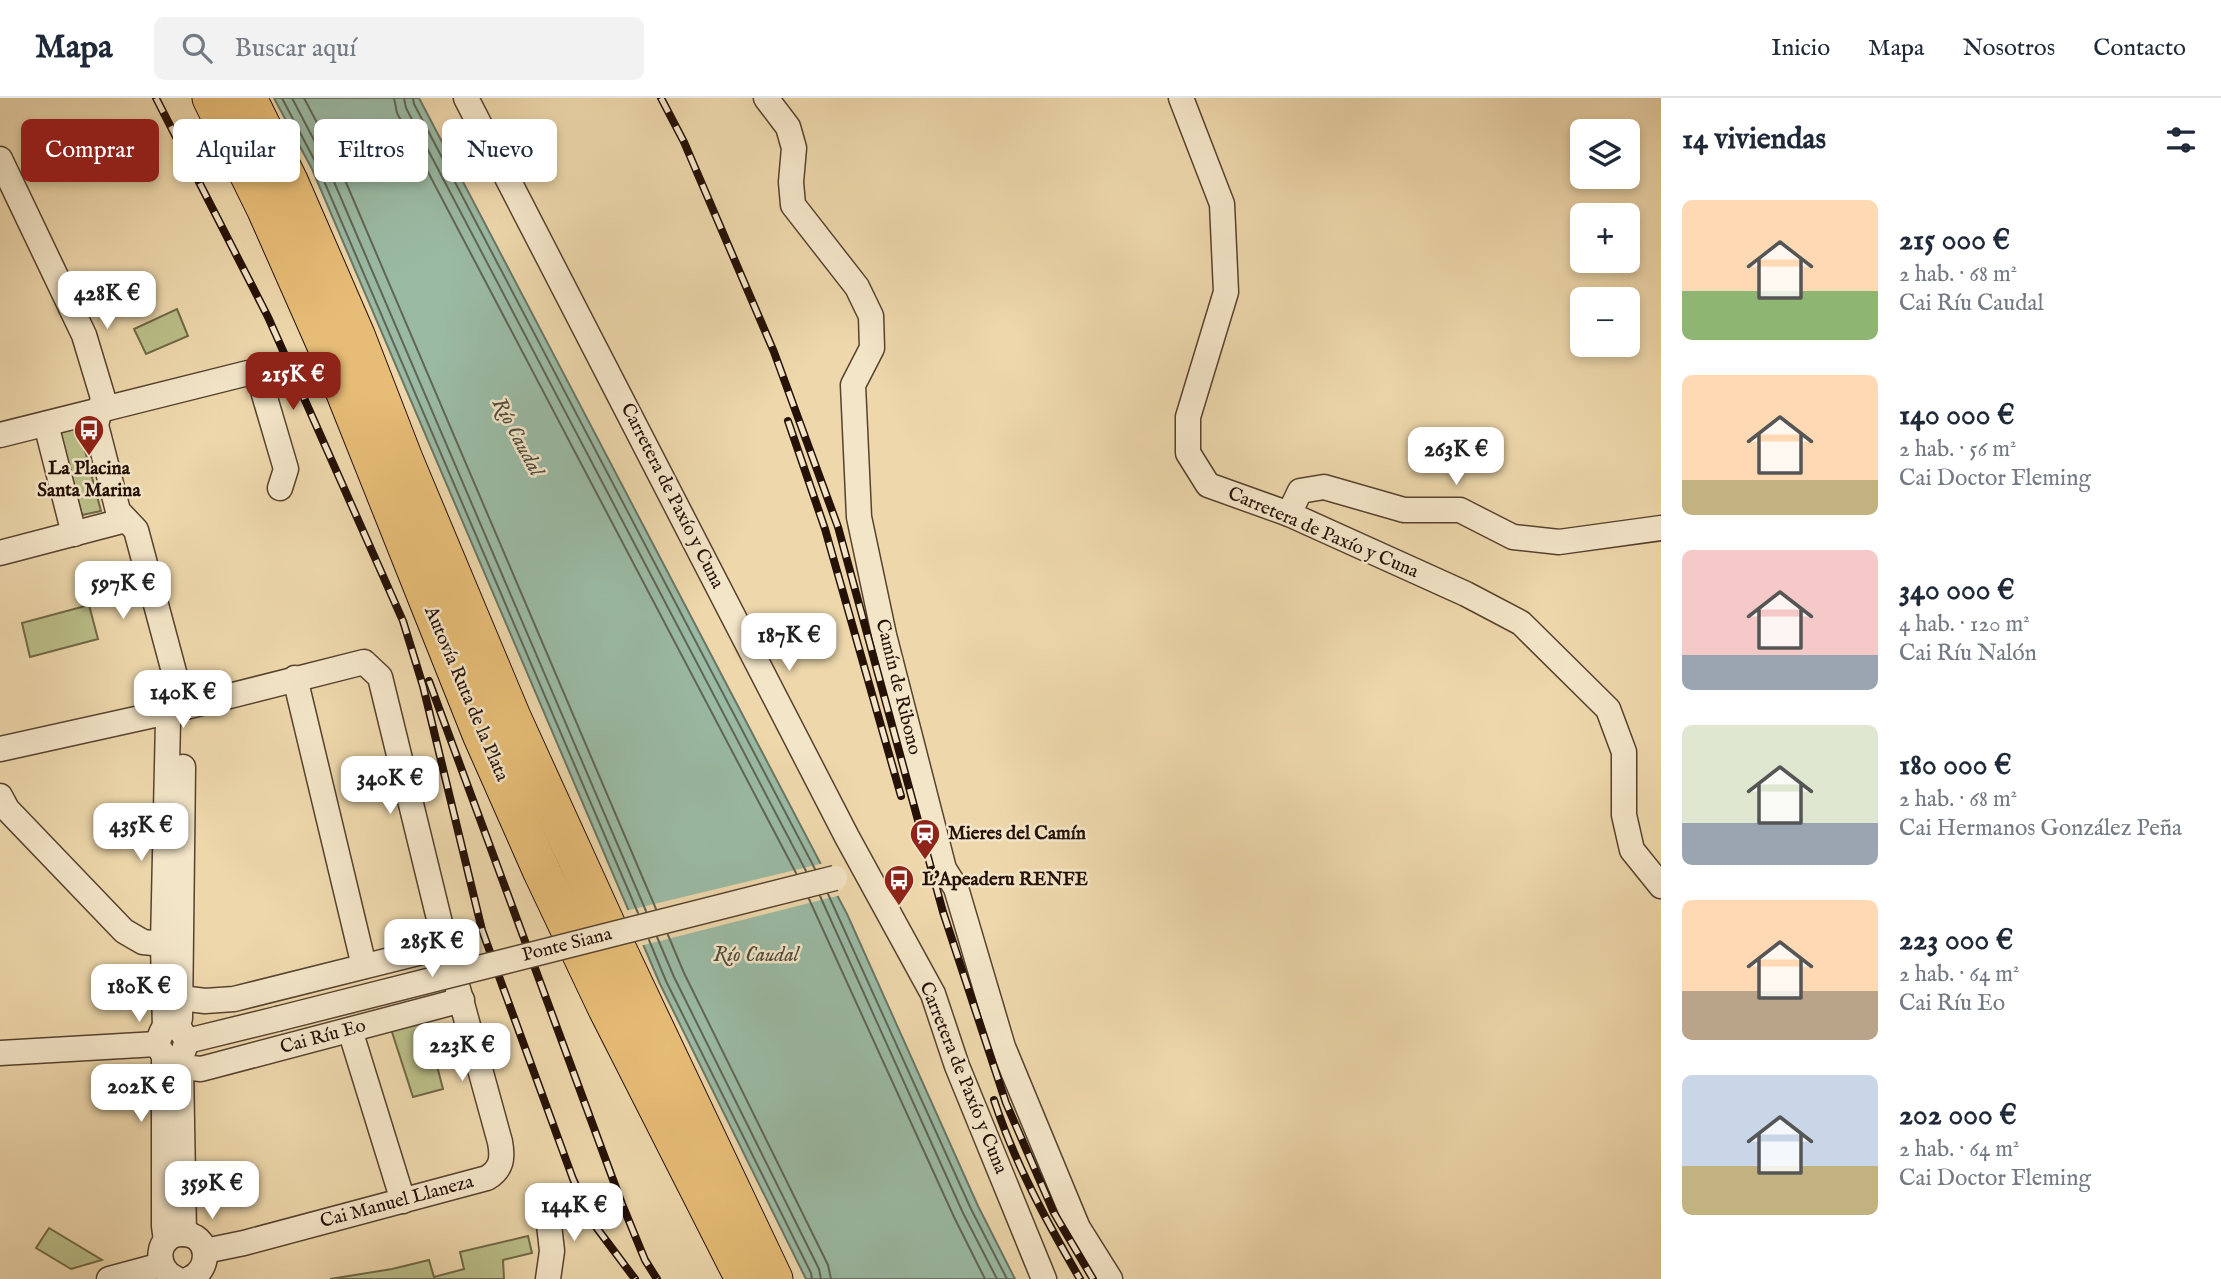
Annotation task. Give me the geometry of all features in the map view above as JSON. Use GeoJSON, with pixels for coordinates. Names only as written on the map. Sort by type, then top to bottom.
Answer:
{"type":"FeatureCollection","features":[{"type":"Feature","properties":{"kind":"highway","name":"Autovía Ruta de la Plata"},"geometry":{"type":"LineString","coordinates":[[211,98],[266,211],[327,348],[481,734],[542,872],[607,1009],[744,1279]]}},
{"type":"Feature","properties":{"kind":"highway","name":"Autovía Ruta de la Plata"},"geometry":{"type":"LineString","coordinates":[[248,98],[290,183],[356,335],[404,459],[523,742],[774,1279]]}},
{"type":"Feature","properties":{"kind":"street","name":"Carretera de Paxío y Cuna"},"geometry":{"type":"LineString","coordinates":[[466,98],[865,870],[933,994],[957,1066],[1044,1279]]}},
{"type":"Feature","properties":{"kind":"street","name":"Camín de Ribono"},"geometry":{"type":"LineString","coordinates":[[766,98],[788,127],[794,148],[791,182],[793,205],[857,287],[871,316],[872,348],[853,385],[859,517],[884,635],[944,869],[956,888],[1003,1047],[1078,1228],[1110,1279]]}},
{"type":"Feature","properties":{"kind":"street","name":"Carretera de Paxío y Cuna"},"geometry":{"type":"LineString","coordinates":[[1181,98],[1222,204],[1226,292],[1188,417],[1188,453],[1208,485],[1289,514],[1466,594],[1521,623],[1608,709],[1624,752],[1624,815],[1632,850],[1661,886]]}},
{"type":"Feature","properties":{"kind":"street"},"geometry":{"type":"LineString","coordinates":[[0,159],[84,335],[103,398],[100,411]]}},
{"type":"Feature","properties":{"kind":"street"},"geometry":{"type":"LineString","coordinates":[[0,188],[74,344],[90,401],[109,421],[130,508],[126,520]]}},
{"type":"Feature","properties":{"kind":"street"},"geometry":{"type":"LineString","coordinates":[[0,435],[248,373],[258,373],[286,469],[280,488]]}},
{"type":"Feature","properties":{"kind":"street"},"geometry":{"type":"LineString","coordinates":[[46,424],[74,534]]}},
{"type":"Feature","properties":{"kind":"street"},"geometry":{"type":"LineString","coordinates":[[1289,514],[1300,491],[1324,487],[1404,510],[1460,510],[1513,537],[1559,542],[1661,528]]}},
{"type":"Feature","properties":{"kind":"street"},"geometry":{"type":"LineString","coordinates":[[0,553],[126,520]]}},
{"type":"Feature","properties":{"kind":"street"},"geometry":{"type":"LineString","coordinates":[[126,520],[136,530],[181,698],[168,721],[163,944],[174,1046],[175,1237],[160,1251],[186,1272],[198,1239],[175,1237]]}},
{"type":"Feature","properties":{"kind":"street"},"geometry":{"type":"LineString","coordinates":[[0,749],[364,662],[380,677],[446,946],[462,1000]]}},
{"type":"Feature","properties":{"kind":"street"},"geometry":{"type":"LineString","coordinates":[[295,678],[364,966]]}},
{"type":"Feature","properties":{"kind":"street"},"geometry":{"type":"LineString","coordinates":[[174,708],[182,719],[184,732],[181,998],[174,1046]]}},
{"type":"Feature","properties":{"kind":"street"},"geometry":{"type":"LineString","coordinates":[[0,796],[7,808],[124,931],[143,942],[163,944]]}},
{"type":"Feature","properties":{"kind":"street","name":"Ponte Siana"},"geometry":{"type":"LineString","coordinates":[[174,1046],[865,870]]}},
{"type":"Feature","properties":{"kind":"street"},"geometry":{"type":"LineString","coordinates":[[181,998],[205,1001],[234,999],[446,946]]}},
{"type":"Feature","properties":{"kind":"street","name":"Cai Ríu Eo"},"geometry":{"type":"LineString","coordinates":[[174,1046],[201,1069],[462,1000]]}},
{"type":"Feature","properties":{"kind":"street","name":"Cai Manuel Llaneza"},"geometry":{"type":"LineString","coordinates":[[109,1279],[186,1272],[244,1243],[487,1178],[496,1173],[501,1164],[500,1142],[462,1000]]}},
{"type":"Feature","properties":{"kind":"street"},"geometry":{"type":"LineString","coordinates":[[350,1030],[403,1201]]}},
{"type":"Feature","properties":{"kind":"street"},"geometry":{"type":"LineString","coordinates":[[0,1053],[174,1046]]}},
{"type":"Feature","properties":{"kind":"street"},"geometry":{"type":"LineString","coordinates":[[547,1206],[552,1251],[548,1279]]}},
{"type":"Feature","properties":{"kind":"green space"},"geometry":{"type":"Polygon","coordinates":[[[177,309],[188,336],[146,354],[134,329],[177,309]]]}},
{"type":"Feature","properties":{"kind":"green space"},"geometry":{"type":"Polygon","coordinates":[[[79,428],[101,511],[82,515],[60,433],[79,428]]]}},
{"type":"Feature","properties":{"kind":"green space"},"geometry":{"type":"Polygon","coordinates":[[[89,605],[98,639],[30,657],[22,623],[89,605]]]}},
{"type":"Feature","properties":{"kind":"green space"},"geometry":{"type":"Polygon","coordinates":[[[425,1020],[443,1089],[413,1097],[391,1029],[425,1020]]]}},
{"type":"Feature","properties":{"kind":"green space"},"geometry":{"type":"Polygon","coordinates":[[[49,1228],[102,1260],[71,1269],[36,1248],[49,1228]]]}},
{"type":"Feature","properties":{"kind":"green space"},"geometry":{"type":"Polygon","coordinates":[[[528,1236],[532,1253],[503,1260],[504,1279],[330,1279],[429,1260],[434,1277],[464,1269],[460,1252],[528,1236]]]}},
{"type":"Feature","properties":{"kind":"water","name":"Río Caudal"},"geometry":{"type":"Polygon","coordinates":[[[274,98],[419,98],[442,142],[442,182],[463,182],[847,914],[978,1206],[1015,1279],[806,1279],[660,984],[318,182],[428,182],[428,119],[314,119],[314,174],[300,147],[300,119],[285,119],[274,98]]]}},
{"type":"Feature","properties":{"kind":"pier"},"geometry":{"type":"Polygon","coordinates":[[[824,863],[841,895],[640,946],[625,911],[824,863]]]}},
{"type":"Feature","properties":{"kind":"railway"},"geometry":{"type":"LineString","coordinates":[[156,98],[268,317],[403,621],[423,686],[482,930],[573,1179],[596,1227],[635,1279]]}},
{"type":"Feature","properties":{"kind":"railway"},"geometry":{"type":"LineString","coordinates":[[661,98],[684,142],[774,352],[838,527],[943,912],[1006,1103],[1054,1213],[1093,1279]]}},
{"type":"Feature","properties":{"kind":"railway"},"geometry":{"type":"LineString","coordinates":[[788,421],[825,529],[901,796]]}},
{"type":"Feature","properties":{"kind":"railway"},"geometry":{"type":"LineString","coordinates":[[429,681],[622,1204],[645,1260],[657,1279]]}},
{"type":"Feature","properties":{"kind":"railway"},"geometry":{"type":"LineString","coordinates":[[994,1100],[1022,1170],[1080,1279]]}},
{"type":"Feature","properties":{"kind":"place","name":"La Placina Santa Marina"},"geometry":{"type":"Point","coordinates":[89,457]}},
{"type":"Feature","properties":{"kind":"place","name":"Mieres del Camín"},"geometry":{"type":"Point","coordinates":[925,861]}},
{"type":"Feature","properties":{"kind":"place","name":"L'Apeaderu RENFE"},"geometry":{"type":"Point","coordinates":[899,907]}}]}
